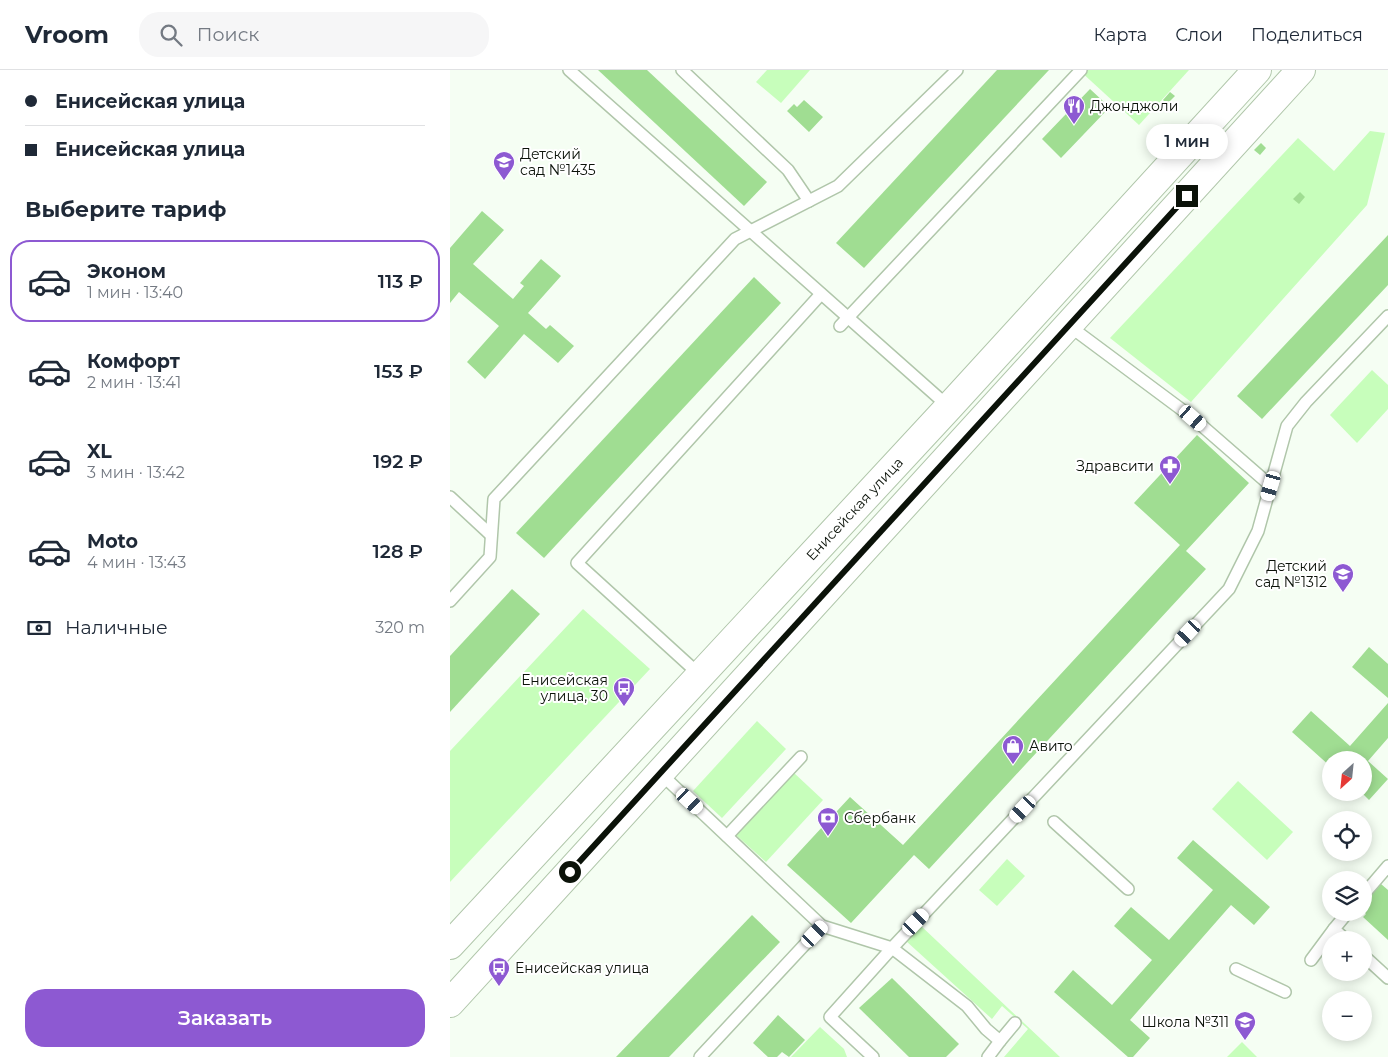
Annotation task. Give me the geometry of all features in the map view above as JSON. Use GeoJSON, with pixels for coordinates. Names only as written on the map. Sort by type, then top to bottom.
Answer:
{"type":"FeatureCollection","features":[{"type":"Feature","properties":{"kind":"main road","name":"Енисейская улица"},"geometry":{"type":"LineString","coordinates":[[450,945],[701,676],[1257,70]]}},
{"type":"Feature","properties":{"kind":"main road"},"geometry":{"type":"LineString","coordinates":[[450,1003],[1301,70]]}},
{"type":"Feature","properties":{"kind":"lane"},"geometry":{"type":"LineString","coordinates":[[569,70],[949,407]]}},
{"type":"Feature","properties":{"kind":"lane"},"geometry":{"type":"LineString","coordinates":[[682,70],[788,170],[809,201]]}},
{"type":"Feature","properties":{"kind":"lane"},"geometry":{"type":"LineString","coordinates":[[450,601],[490,557],[494,499],[735,239],[838,186],[957,70]]}},
{"type":"Feature","properties":{"kind":"lane"},"geometry":{"type":"LineString","coordinates":[[840,326],[1081,70]]}},
{"type":"Feature","properties":{"kind":"lane"},"geometry":{"type":"LineString","coordinates":[[701,676],[577,563],[821,294]]}},
{"type":"Feature","properties":{"kind":"lane"},"geometry":{"type":"LineString","coordinates":[[873,1057],[830,1017],[892,948],[1229,589],[1258,531],[1287,426],[1306,402],[1388,316]]}},
{"type":"Feature","properties":{"kind":"lane"},"geometry":{"type":"LineString","coordinates":[[1068,325],[1193,418],[1271,486]]}},
{"type":"Feature","properties":{"kind":"lane"},"geometry":{"type":"LineString","coordinates":[[450,497],[492,535]]}},
{"type":"Feature","properties":{"kind":"lane"},"geometry":{"type":"LineString","coordinates":[[726,836],[801,757]]}},
{"type":"Feature","properties":{"kind":"lane"},"geometry":{"type":"LineString","coordinates":[[660,773],[822,926],[892,948],[967,1006],[986,1029],[1000,1041]]}},
{"type":"Feature","properties":{"kind":"lane"},"geometry":{"type":"LineString","coordinates":[[1054,822],[1128,890]]}},
{"type":"Feature","properties":{"kind":"lane"},"geometry":{"type":"LineString","coordinates":[[1372,885],[1388,867]]}},
{"type":"Feature","properties":{"kind":"lane"},"geometry":{"type":"LineString","coordinates":[[1311,960],[1341,921]]}},
{"type":"Feature","properties":{"kind":"lane"},"geometry":{"type":"LineString","coordinates":[[700,1057],[822,926]]}},
{"type":"Feature","properties":{"kind":"lane"},"geometry":{"type":"LineString","coordinates":[[1372,963],[1388,978]]}},
{"type":"Feature","properties":{"kind":"lane"},"geometry":{"type":"LineString","coordinates":[[1236,969],[1285,992]]}},
{"type":"Feature","properties":{"kind":"lane"},"geometry":{"type":"LineString","coordinates":[[988,1057],[1015,1023]]}},
{"type":"Feature","properties":{"kind":"green space"},"geometry":{"type":"Polygon","coordinates":[[[767,70],[810,70],[781,103],[756,82],[767,70]]]}},
{"type":"Feature","properties":{"kind":"green space"},"geometry":{"type":"Polygon","coordinates":[[[1079,70],[1189,70],[1139,125],[1079,70]]]}},
{"type":"Feature","properties":{"kind":"green space"},"geometry":{"type":"Polygon","coordinates":[[[1370,131],[1385,133],[1367,205],[1191,402],[1110,338],[1298,138],[1334,171],[1370,131]]]}},
{"type":"Feature","properties":{"kind":"green space"},"geometry":{"type":"Polygon","coordinates":[[[1372,370],[1388,385],[1388,409],[1357,443],[1330,415],[1372,370]]]}},
{"type":"Feature","properties":{"kind":"green space"},"geometry":{"type":"Polygon","coordinates":[[[583,609],[650,669],[450,882],[450,751],[583,609]]]}},
{"type":"Feature","properties":{"kind":"green space"},"geometry":{"type":"Polygon","coordinates":[[[757,721],[786,749],[722,818],[693,791],[757,721]]]}},
{"type":"Feature","properties":{"kind":"green space"},"geometry":{"type":"Polygon","coordinates":[[[793,772],[823,800],[766,862],[736,835],[793,772]]]}},
{"type":"Feature","properties":{"kind":"green space"},"geometry":{"type":"Polygon","coordinates":[[[1238,781],[1293,832],[1267,860],[1212,809],[1238,781]]]}},
{"type":"Feature","properties":{"kind":"green space"},"geometry":{"type":"Polygon","coordinates":[[[1007,859],[1025,876],[997,906],[979,890],[1007,859]]]}},
{"type":"Feature","properties":{"kind":"green space"},"geometry":{"type":"Polygon","coordinates":[[[920,925],[1060,1057],[1004,1057],[1028,1029],[1002,1006],[992,1019],[906,941],[920,925]]]}},
{"type":"Feature","properties":{"kind":"green space"},"geometry":{"type":"Polygon","coordinates":[[[820,1027],[844,1049],[847,1057],[791,1057],[820,1027]]]}},
{"type":"Feature","properties":{"kind":"green space"},"geometry":{"type":"Polygon","coordinates":[[[1242,1042],[1257,1057],[1227,1057],[1242,1042]]]}},
{"type":"Feature","properties":{"kind":"building"},"geometry":{"type":"Polygon","coordinates":[[[598,70],[647,70],[767,182],[744,206],[598,70]]]}},
{"type":"Feature","properties":{"kind":"building"},"geometry":{"type":"Polygon","coordinates":[[[997,70],[1049,70],[864,268],[836,243],[997,70]]]}},
{"type":"Feature","properties":{"kind":"building","name":"Джонджоли"},"geometry":{"type":"Polygon","coordinates":[[[1090,89],[1104,102],[1101,106],[1106,111],[1061,158],[1042,139],[1090,89]]]}},
{"type":"Feature","properties":{"kind":"building"},"geometry":{"type":"Polygon","coordinates":[[[1170,92],[1175,96],[1167,104],[1163,100],[1170,92]]]}},
{"type":"Feature","properties":{"kind":"building"},"geometry":{"type":"Polygon","coordinates":[[[804,100],[823,117],[809,132],[787,111],[794,104],[797,107],[804,100]]]}},
{"type":"Feature","properties":{"kind":"building"},"geometry":{"type":"Polygon","coordinates":[[[1261,143],[1266,148],[1260,155],[1254,150],[1261,143]]]}},
{"type":"Feature","properties":{"kind":"building"},"geometry":{"type":"Polygon","coordinates":[[[1300,192],[1305,197],[1299,204],[1293,199],[1300,192]]]}},
{"type":"Feature","properties":{"kind":"building"},"geometry":{"type":"Polygon","coordinates":[[[482,211],[504,230],[473,264],[513,299],[524,286],[520,283],[541,259],[561,276],[528,313],[546,329],[550,325],[574,346],[558,363],[524,334],[485,379],[467,362],[499,326],[459,292],[450,303],[450,248],[482,211]]]}},
{"type":"Feature","properties":{"kind":"building"},"geometry":{"type":"Polygon","coordinates":[[[1388,235],[1388,285],[1262,419],[1237,396],[1388,235]]]}},
{"type":"Feature","properties":{"kind":"building"},"geometry":{"type":"Polygon","coordinates":[[[754,277],[781,303],[544,558],[516,533],[754,277]]]}},
{"type":"Feature","properties":{"kind":"building"},"geometry":{"type":"Polygon","coordinates":[[[1197,435],[1249,483],[1186,551],[1206,569],[929,869],[914,855],[851,923],[787,865],[850,797],[903,845],[1180,545],[1134,503],[1197,435]]]}},
{"type":"Feature","properties":{"kind":"building"},"geometry":{"type":"Polygon","coordinates":[[[512,589],[540,614],[450,712],[450,656],[512,589]]]}},
{"type":"Feature","properties":{"kind":"building"},"geometry":{"type":"Polygon","coordinates":[[[1369,647],[1388,664],[1388,698],[1352,667],[1369,647]]]}},
{"type":"Feature","properties":{"kind":"building"},"geometry":{"type":"Polygon","coordinates":[[[1388,703],[1388,738],[1372,756],[1372,751],[1322,751],[1322,759],[1292,732],[1311,711],[1350,746],[1388,703]]]}},
{"type":"Feature","properties":{"kind":"building"},"geometry":{"type":"Polygon","coordinates":[[[1372,765],[1388,779],[1372,797],[1372,765]]]}},
{"type":"Feature","properties":{"kind":"building"},"geometry":{"type":"Polygon","coordinates":[[[1193,840],[1270,907],[1254,925],[1231,905],[1130,1020],[1150,1038],[1133,1057],[1128,1057],[1054,992],[1073,970],[1112,1005],[1152,960],[1114,926],[1131,907],[1169,940],[1213,890],[1177,858],[1193,840]]]}},
{"type":"Feature","properties":{"kind":"building"},"geometry":{"type":"Polygon","coordinates":[[[1381,884],[1388,890],[1388,940],[1367,921],[1372,921],[1372,894],[1381,884]]]}},
{"type":"Feature","properties":{"kind":"building"},"geometry":{"type":"Polygon","coordinates":[[[752,915],[780,942],[669,1057],[616,1057],[752,915]]]}},
{"type":"Feature","properties":{"kind":"building"},"geometry":{"type":"Polygon","coordinates":[[[892,978],[959,1044],[946,1057],[909,1057],[859,1008],[892,978]]]}},
{"type":"Feature","properties":{"kind":"building"},"geometry":{"type":"Polygon","coordinates":[[[778,1015],[805,1040],[789,1057],[782,1052],[777,1057],[768,1057],[753,1043],[778,1015]]]}},
{"type":"Feature","properties":{"kind":"place","name":"Джонджоли"},"geometry":{"type":"Point","coordinates":[1074,125]}},
{"type":"Feature","properties":{"kind":"place","name":"Детский сад №1435"},"geometry":{"type":"Point","coordinates":[504,181]}},
{"type":"Feature","properties":{"kind":"place","name":"Здравсити"},"geometry":{"type":"Point","coordinates":[1170,485]}},
{"type":"Feature","properties":{"kind":"place","name":"Детский сад №1312"},"geometry":{"type":"Point","coordinates":[1343,593]}},
{"type":"Feature","properties":{"kind":"place","name":"Енисейская улица, 30"},"geometry":{"type":"Point","coordinates":[624,707]}},
{"type":"Feature","properties":{"kind":"place","name":"Авито"},"geometry":{"type":"Point","coordinates":[1013,765]}},
{"type":"Feature","properties":{"kind":"place","name":"Сбербанк"},"geometry":{"type":"Point","coordinates":[828,837]}},
{"type":"Feature","properties":{"kind":"place","name":"Енисейская улица"},"geometry":{"type":"Point","coordinates":[499,987]}},
{"type":"Feature","properties":{"kind":"place","name":"Школа №311"},"geometry":{"type":"Point","coordinates":[1245,1041]}},
{"type":"Feature","properties":{"kind":"route"},"geometry":{"type":"LineString","coordinates":[[570,872],[1187,196]]}}]}
